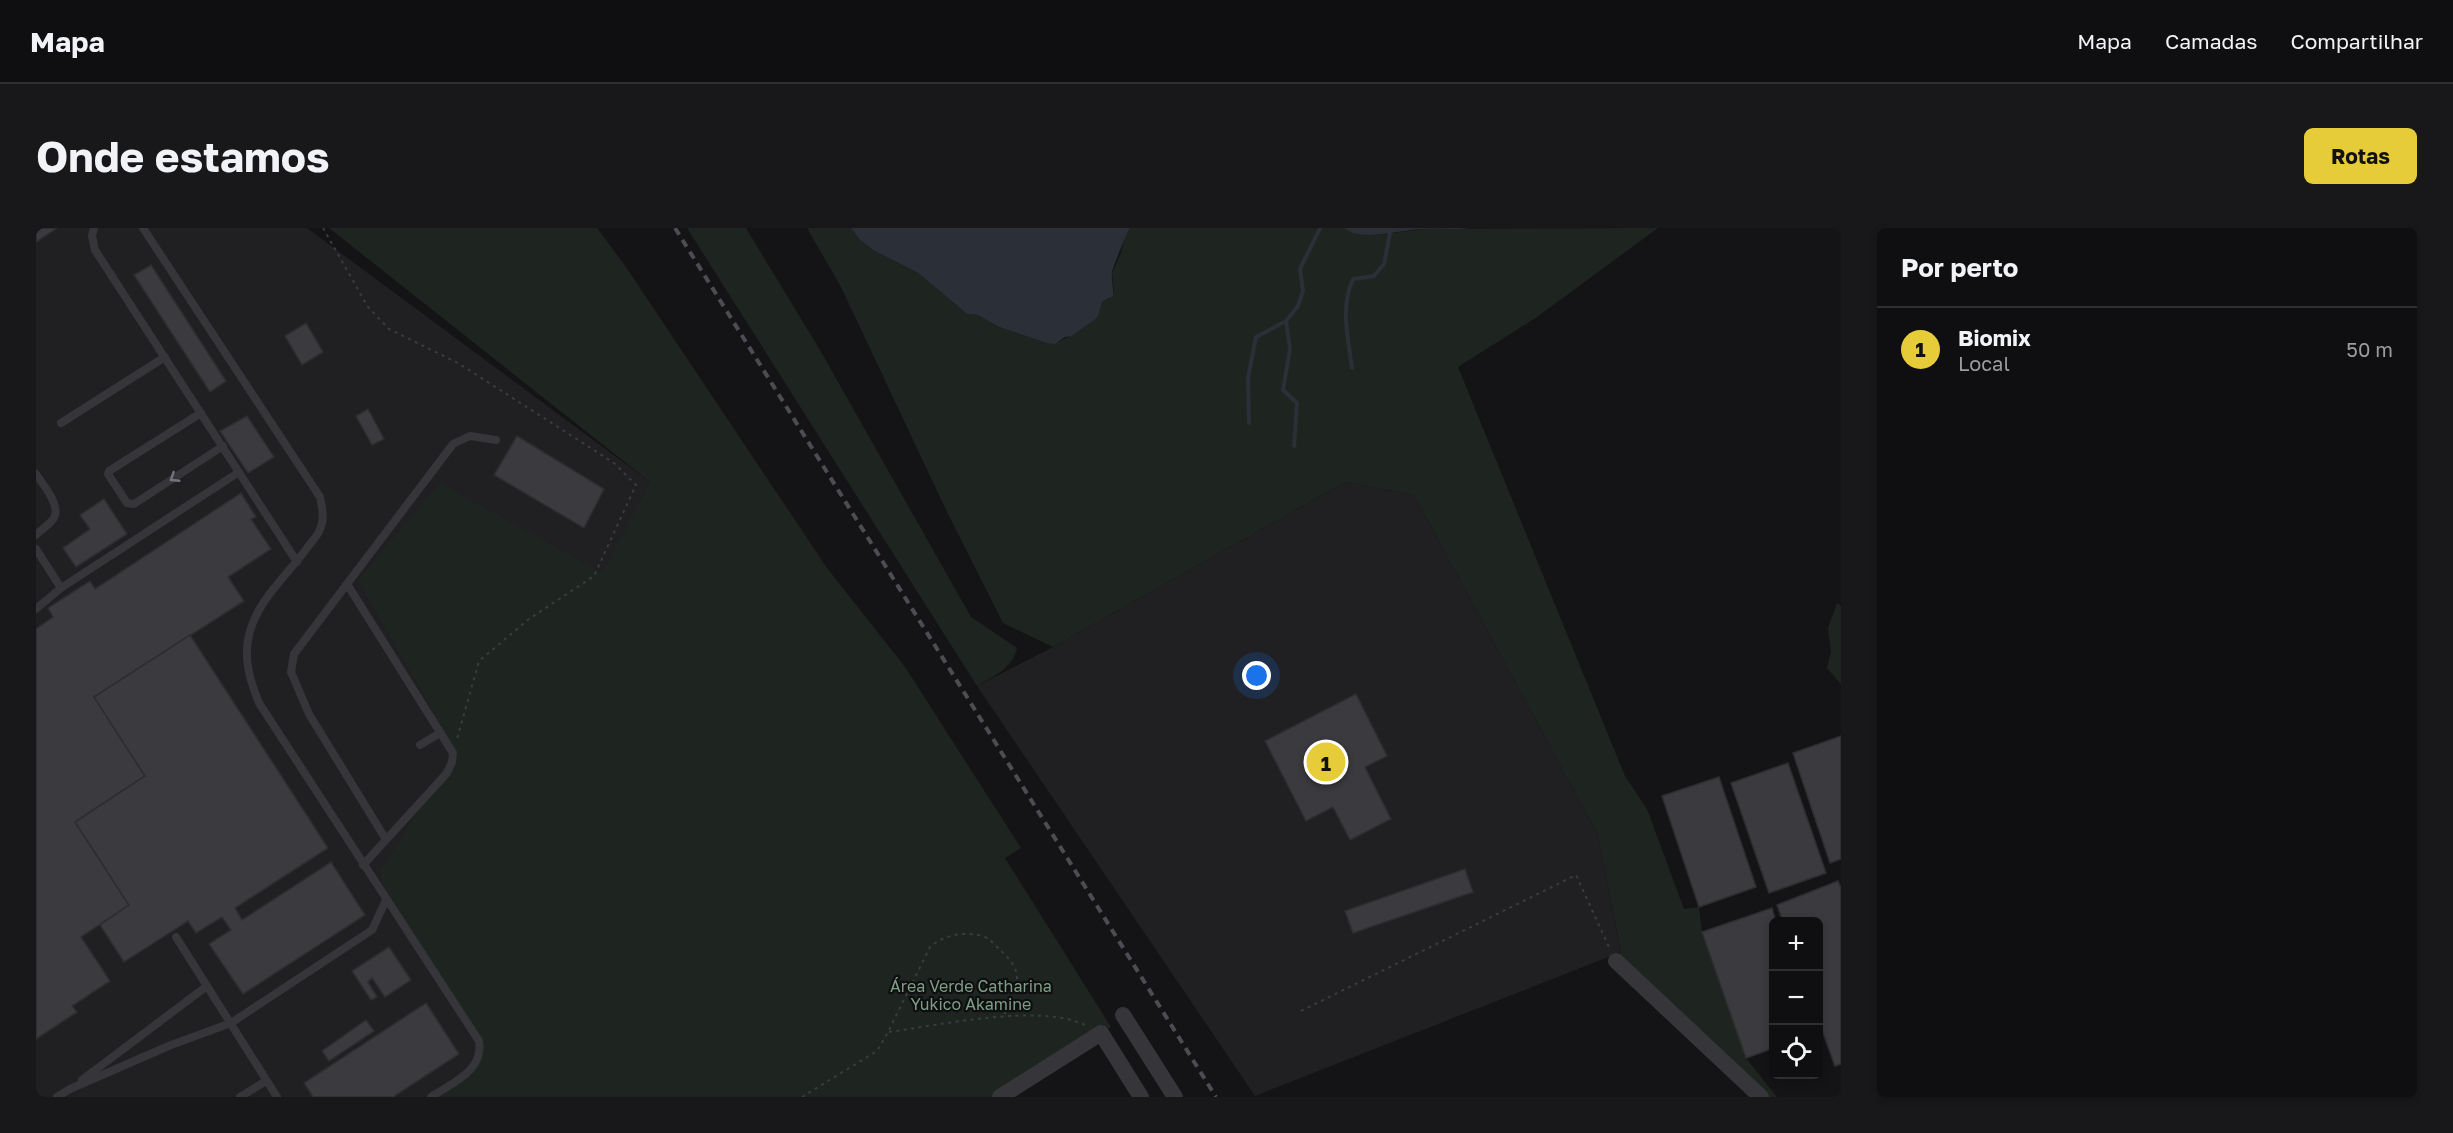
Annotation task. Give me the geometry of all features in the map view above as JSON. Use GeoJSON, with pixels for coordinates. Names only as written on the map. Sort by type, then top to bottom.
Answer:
{"type":"FeatureCollection","features":[{"type":"Feature","properties":{"kind":"street"},"geometry":{"type":"LineString","coordinates":[[1616,961],[1761,1097]]}},
{"type":"Feature","properties":{"kind":"street"},"geometry":{"type":"LineString","coordinates":[[1123,1015],[1175,1097]]}},
{"type":"Feature","properties":{"kind":"street"},"geometry":{"type":"LineString","coordinates":[[1000,1097],[1101,1033],[1141,1097]]}},
{"type":"Feature","properties":{"kind":"lane"},"geometry":{"type":"LineString","coordinates":[[94,228],[92,236],[95,250],[297,562]]}},
{"type":"Feature","properties":{"kind":"lane"},"geometry":{"type":"LineString","coordinates":[[143,228],[320,497],[323,511],[321,528],[297,562],[262,604],[252,624],[248,652],[251,683],[259,704],[479,1041],[480,1052],[477,1063],[471,1070],[431,1097]]}},
{"type":"Feature","properties":{"kind":"lane"},"geometry":{"type":"LineString","coordinates":[[62,423],[165,357]]}},
{"type":"Feature","properties":{"kind":"lane"},"geometry":{"type":"LineString","coordinates":[[201,413],[109,471],[108,474],[127,503],[134,504],[223,446]]}},
{"type":"Feature","properties":{"kind":"lane"},"geometry":{"type":"LineString","coordinates":[[385,838],[309,714],[291,672],[294,654],[453,444],[470,436],[496,440]]}},
{"type":"Feature","properties":{"kind":"lane"},"geometry":{"type":"LineString","coordinates":[[36,609],[62,588],[240,472]]}},
{"type":"Feature","properties":{"kind":"lane"},"geometry":{"type":"LineString","coordinates":[[36,474],[56,510],[54,518],[36,535]]}},
{"type":"Feature","properties":{"kind":"lane"},"geometry":{"type":"LineString","coordinates":[[36,549],[62,588]]}},
{"type":"Feature","properties":{"kind":"lane"},"geometry":{"type":"LineString","coordinates":[[347,584],[453,753],[447,773],[385,838],[363,865]]}},
{"type":"Feature","properties":{"kind":"lane"},"geometry":{"type":"LineString","coordinates":[[420,745],[440,733]]}},
{"type":"Feature","properties":{"kind":"lane"},"geometry":{"type":"LineString","coordinates":[[70,1089],[171,1045],[231,1023],[372,930],[386,900]]}},
{"type":"Feature","properties":{"kind":"lane"},"geometry":{"type":"LineString","coordinates":[[176,938],[277,1097]]}},
{"type":"Feature","properties":{"kind":"lane"},"geometry":{"type":"LineString","coordinates":[[57,1097],[207,986]]}},
{"type":"Feature","properties":{"kind":"lane"},"geometry":{"type":"LineString","coordinates":[[240,1097],[266,1081]]}},
{"type":"Feature","properties":{"kind":"path"},"geometry":{"type":"LineString","coordinates":[[323,228],[368,307],[389,329],[458,363],[614,463],[636,484],[594,576],[529,619],[479,661],[453,753]]}},
{"type":"Feature","properties":{"kind":"path"},"geometry":{"type":"LineString","coordinates":[[1301,1011],[1576,875],[1616,961]]}},
{"type":"Feature","properties":{"kind":"path"},"geometry":{"type":"LineString","coordinates":[[802,1097],[877,1051],[930,946],[938,940],[974,935],[988,939],[1008,957],[1016,969],[1018,981],[1003,1017]]}},
{"type":"Feature","properties":{"kind":"path"},"geometry":{"type":"LineString","coordinates":[[888,1032],[1003,1017],[1066,1018],[1101,1033]]}},
{"type":"Feature","properties":{"kind":"shaded area"},"geometry":{"type":"Polygon","coordinates":[[[36,228],[307,228],[650,482],[588,1097],[36,1097],[36,228]]]}},
{"type":"Feature","properties":{"kind":"shaded area"},"geometry":{"type":"Polygon","coordinates":[[[851,228],[1130,228],[1112,272],[1113,296],[1102,302],[1098,316],[1093,321],[1072,336],[1065,337],[1055,344],[999,327],[978,315],[967,314],[918,273],[873,250],[860,240],[851,228]]]}},
{"type":"Feature","properties":{"kind":"shaded area"},"geometry":{"type":"Polygon","coordinates":[[[1344,228],[1470,228],[1414,230],[1371,235],[1351,232],[1344,228]]]}},
{"type":"Feature","properties":{"kind":"shaded area"},"geometry":{"type":"Polygon","coordinates":[[[1345,482],[1414,495],[1598,835],[1621,952],[1255,1096],[977,686],[1053,647],[1345,482]]]}},
{"type":"Feature","properties":{"kind":"green space","name":"Área Verde Catharina Yukico Akamine"},"geometry":{"type":"Polygon","coordinates":[[[329,228],[597,228],[624,264],[827,568],[905,667],[1021,848],[1005,858],[1111,1027],[1000,1097],[431,1097],[471,1070],[479,1041],[386,900],[380,870],[454,749],[358,580],[440,483],[603,573],[650,482],[329,228]]]}},
{"type":"Feature","properties":{"kind":"green space"},"geometry":{"type":"Polygon","coordinates":[[[687,228],[746,228],[820,350],[971,617],[1017,648],[1007,667],[996,675],[977,686],[687,228]]]}},
{"type":"Feature","properties":{"kind":"green space"},"geometry":{"type":"Polygon","coordinates":[[[807,228],[851,228],[860,240],[873,250],[918,273],[967,314],[978,315],[999,327],[1047,343],[1058,342],[1093,321],[1102,302],[1109,299],[1114,291],[1112,273],[1121,253],[1125,235],[1130,228],[1344,228],[1348,231],[1377,235],[1424,229],[1658,228],[1537,317],[1458,367],[1625,776],[1647,809],[1684,909],[1699,907],[1702,932],[1746,1058],[1777,1097],[1761,1097],[1616,961],[1621,951],[1598,835],[1414,495],[1345,482],[1053,647],[1003,623],[947,512],[841,287],[807,228]]]}},
{"type":"Feature","properties":{"kind":"green space"},"geometry":{"type":"Polygon","coordinates":[[[1837,603],[1841,606],[1841,684],[1827,668],[1831,652],[1828,628],[1837,603]]]}},
{"type":"Feature","properties":{"kind":"building"},"geometry":{"type":"Polygon","coordinates":[[[36,228],[57,228],[36,242],[36,228]]]}},
{"type":"Feature","properties":{"kind":"building"},"geometry":{"type":"Polygon","coordinates":[[[151,265],[226,381],[210,392],[134,275],[151,265]]]}},
{"type":"Feature","properties":{"kind":"building"},"geometry":{"type":"Polygon","coordinates":[[[306,323],[323,352],[302,365],[285,336],[306,323]]]}},
{"type":"Feature","properties":{"kind":"building"},"geometry":{"type":"Polygon","coordinates":[[[368,409],[384,439],[372,445],[356,416],[368,409]]]}},
{"type":"Feature","properties":{"kind":"building"},"geometry":{"type":"Polygon","coordinates":[[[247,416],[274,457],[248,473],[220,431],[247,416]]]}},
{"type":"Feature","properties":{"kind":"building"},"geometry":{"type":"Polygon","coordinates":[[[517,436],[604,489],[584,528],[494,475],[517,436]]]}},
{"type":"Feature","properties":{"kind":"building"},"geometry":{"type":"Polygon","coordinates":[[[241,493],[256,517],[251,519],[271,549],[228,577],[244,601],[94,697],[145,776],[75,822],[129,905],[81,937],[110,981],[72,1006],[77,1012],[36,1039],[36,629],[53,617],[48,608],[90,581],[95,589],[241,493]]]}},
{"type":"Feature","properties":{"kind":"building"},"geometry":{"type":"Polygon","coordinates":[[[104,499],[127,534],[76,567],[63,548],[90,529],[80,515],[104,499]]]}},
{"type":"Feature","properties":{"kind":"building"},"geometry":{"type":"Polygon","coordinates":[[[190,635],[328,848],[235,908],[242,920],[331,862],[365,915],[243,994],[209,944],[231,930],[222,917],[196,933],[188,921],[124,962],[100,925],[129,905],[75,822],[145,776],[94,697],[190,635]]]}},
{"type":"Feature","properties":{"kind":"building"},"geometry":{"type":"Polygon","coordinates":[[[1356,694],[1387,756],[1365,767],[1391,819],[1350,840],[1333,807],[1306,821],[1265,741],[1356,694]]]}},
{"type":"Feature","properties":{"kind":"building"},"geometry":{"type":"Polygon","coordinates":[[[1841,736],[1841,859],[1830,863],[1793,753],[1841,736]]]}},
{"type":"Feature","properties":{"kind":"building"},"geometry":{"type":"Polygon","coordinates":[[[1788,763],[1826,873],[1769,893],[1731,783],[1788,763]]]}},
{"type":"Feature","properties":{"kind":"building"},"geometry":{"type":"Polygon","coordinates":[[[1719,777],[1756,887],[1699,907],[1662,796],[1719,777]]]}},
{"type":"Feature","properties":{"kind":"building"},"geometry":{"type":"Polygon","coordinates":[[[1465,869],[1473,892],[1353,933],[1345,911],[1465,869]]]}},
{"type":"Feature","properties":{"kind":"building"},"geometry":{"type":"Polygon","coordinates":[[[1838,881],[1841,888],[1841,1064],[1835,1066],[1823,1033],[1823,917],[1781,917],[1777,905],[1838,881]]]}},
{"type":"Feature","properties":{"kind":"building"},"geometry":{"type":"Polygon","coordinates":[[[1772,908],[1775,917],[1769,917],[1769,1050],[1746,1058],[1702,932],[1772,908]]]}},
{"type":"Feature","properties":{"kind":"building"},"geometry":{"type":"Polygon","coordinates":[[[389,947],[411,980],[385,997],[372,978],[368,982],[377,997],[371,1000],[352,971],[389,947]]]}},
{"type":"Feature","properties":{"kind":"building"},"geometry":{"type":"Polygon","coordinates":[[[426,1003],[459,1054],[393,1097],[313,1097],[304,1083],[426,1003]]]}},
{"type":"Feature","properties":{"kind":"building"},"geometry":{"type":"Polygon","coordinates":[[[366,1020],[374,1031],[329,1061],[322,1051],[366,1020]]]}},
{"type":"Feature","properties":{"kind":"waterway"},"geometry":{"type":"LineString","coordinates":[[1294,446],[1297,403],[1283,390],[1290,349],[1286,321],[1298,306],[1303,291],[1300,269],[1320,228]]}},
{"type":"Feature","properties":{"kind":"waterway"},"geometry":{"type":"LineString","coordinates":[[1352,368],[1346,323],[1349,290],[1353,279],[1374,276],[1384,264],[1390,233]]}},
{"type":"Feature","properties":{"kind":"waterway"},"geometry":{"type":"LineString","coordinates":[[1249,423],[1248,378],[1256,337],[1286,321]]}},
{"type":"Feature","properties":{"kind":"railway"},"geometry":{"type":"LineString","coordinates":[[675,228],[1216,1097]]}},
{"type":"Feature","properties":{"kind":"place","name":"Biomix"},"geometry":{"type":"Point","coordinates":[1326,762]}}]}
